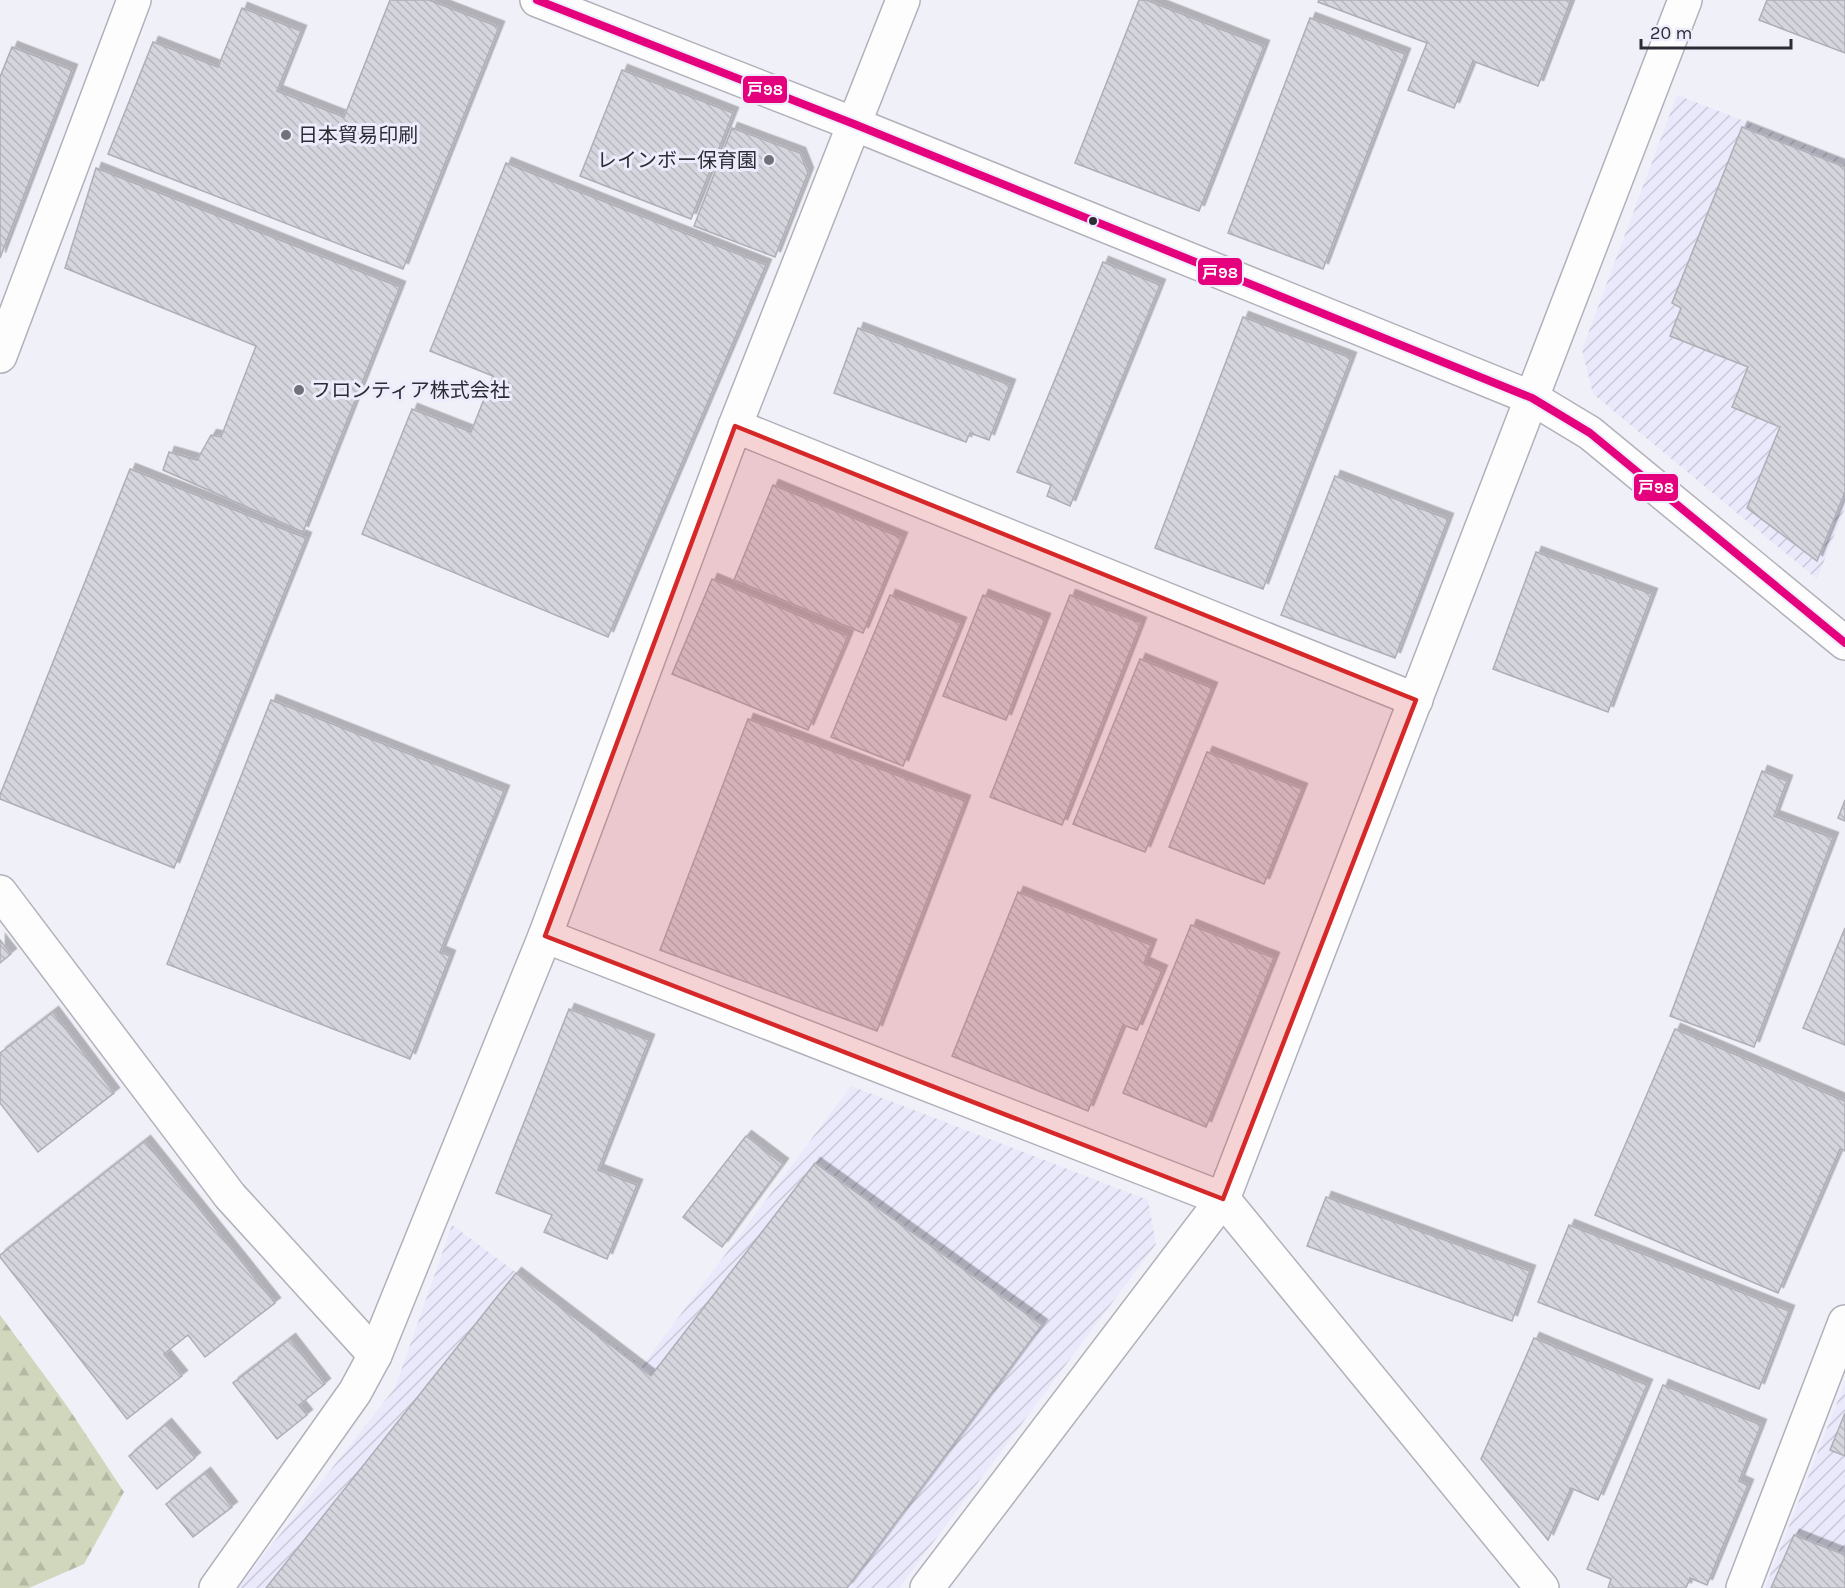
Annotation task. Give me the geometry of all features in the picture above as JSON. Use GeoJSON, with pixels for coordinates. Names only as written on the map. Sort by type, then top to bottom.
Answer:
{"type":"FeatureCollection","features":[{"type":"Feature","properties":{"kind":"street"},"geometry":{"type":"LineString","coordinates":[[0,356],[134,0]]}},
{"type":"Feature","properties":{"kind":"street"},"geometry":{"type":"LineString","coordinates":[[537,0],[854,124],[1532,398],[1590,433],[1845,643]]}},
{"type":"Feature","properties":{"kind":"street"},"geometry":{"type":"LineString","coordinates":[[216,1588],[355,1392],[375,1355],[545,936],[735,426],[903,0]]}},
{"type":"Feature","properties":{"kind":"street"},"geometry":{"type":"LineString","coordinates":[[927,1588],[1223,1199],[1685,0]]}},
{"type":"Feature","properties":{"kind":"street"},"geometry":{"type":"LineString","coordinates":[[735,426],[1416,700]]}},
{"type":"Feature","properties":{"kind":"street"},"geometry":{"type":"LineString","coordinates":[[0,892],[230,1197],[375,1355]]}},
{"type":"Feature","properties":{"kind":"street"},"geometry":{"type":"LineString","coordinates":[[545,936],[1223,1199],[1542,1588]]}},
{"type":"Feature","properties":{"kind":"street"},"geometry":{"type":"LineString","coordinates":[[1743,1588],[1845,1322]]}},
{"type":"Feature","properties":{"kind":"highlighted area"},"geometry":{"type":"Polygon","coordinates":[[[735,426],[1416,700],[1223,1199],[545,936],[735,426]]]}},
{"type":"Feature","properties":{"kind":"shaded area"},"geometry":{"type":"Polygon","coordinates":[[[1677,95],[1845,160],[1845,508],[1817,579],[1593,394],[1582,350],[1677,95]]]}},
{"type":"Feature","properties":{"kind":"shaded area"},"geometry":{"type":"Polygon","coordinates":[[[851,1086],[1148,1200],[1156,1244],[899,1588],[238,1588],[395,1388],[452,1225],[642,1366],[851,1086]]]}},
{"type":"Feature","properties":{"kind":"shaded area"},"geometry":{"type":"Polygon","coordinates":[[[1845,1382],[1845,1588],[1765,1588],[1817,1454],[1845,1382]]]}},
{"type":"Feature","properties":{"kind":"green space"},"geometry":{"type":"Polygon","coordinates":[[[0,1315],[67,1406],[124,1492],[84,1564],[29,1588],[0,1588],[0,1315]]]}},
{"type":"Feature","properties":{"kind":"building","name":"日本貿易印刷"},"geometry":{"type":"Polygon","coordinates":[[[390,0],[429,0],[499,27],[403,269],[108,154],[153,42],[218,67],[242,8],[301,31],[277,91],[344,117],[390,0]]]}},
{"type":"Feature","properties":{"kind":"building"},"geometry":{"type":"Polygon","coordinates":[[[1139,0],[1146,0],[1264,46],[1199,211],[1075,163],[1139,0]]]}},
{"type":"Feature","properties":{"kind":"building"},"geometry":{"type":"Polygon","coordinates":[[[1319,0],[1571,0],[1538,86],[1473,61],[1454,108],[1408,90],[1427,43],[1318,2],[1319,0]]]}},
{"type":"Feature","properties":{"kind":"building"},"geometry":{"type":"Polygon","coordinates":[[[1767,0],[1845,0],[1845,53],[1759,20],[1767,0]]]}},
{"type":"Feature","properties":{"kind":"building"},"geometry":{"type":"Polygon","coordinates":[[[1310,18],[1405,54],[1323,269],[1228,233],[1310,18]]]}},
{"type":"Feature","properties":{"kind":"building"},"geometry":{"type":"Polygon","coordinates":[[[12,47],[72,70],[0,258],[0,77],[12,47]]]}},
{"type":"Feature","properties":{"kind":"building"},"geometry":{"type":"Polygon","coordinates":[[[622,70],[733,113],[691,219],[580,176],[622,70]]]}},
{"type":"Feature","properties":{"kind":"building"},"geometry":{"type":"Polygon","coordinates":[[[1742,127],[1845,167],[1845,492],[1817,561],[1747,508],[1780,427],[1732,407],[1748,367],[1670,336],[1681,308],[1672,303],[1742,127]]]}},
{"type":"Feature","properties":{"kind":"building"},"geometry":{"type":"Polygon","coordinates":[[[732,128],[800,153],[808,173],[775,257],[694,226],[732,128]]]}},
{"type":"Feature","properties":{"kind":"building"},"geometry":{"type":"Polygon","coordinates":[[[506,163],[766,265],[608,637],[362,534],[412,409],[471,432],[493,376],[430,351],[506,163]]]}},
{"type":"Feature","properties":{"kind":"building","name":"フロンティア株式会社"},"geometry":{"type":"Polygon","coordinates":[[[96,168],[400,287],[303,532],[163,470],[169,452],[197,460],[211,435],[221,437],[256,346],[65,268],[96,168]]]}},
{"type":"Feature","properties":{"kind":"building"},"geometry":{"type":"Polygon","coordinates":[[[1103,262],[1160,285],[1070,506],[1047,496],[1051,485],[1017,472],[1103,262]]]}},
{"type":"Feature","properties":{"kind":"building"},"geometry":{"type":"Polygon","coordinates":[[[1243,317],[1351,358],[1263,589],[1155,548],[1243,317]]]}},
{"type":"Feature","properties":{"kind":"building"},"geometry":{"type":"Polygon","coordinates":[[[858,328],[1010,385],[989,440],[970,433],[966,442],[834,393],[858,328]]]}},
{"type":"Feature","properties":{"kind":"building"},"geometry":{"type":"Polygon","coordinates":[[[130,469],[306,538],[174,868],[0,799],[130,469]]]}},
{"type":"Feature","properties":{"kind":"building"},"geometry":{"type":"Polygon","coordinates":[[[1335,476],[1448,519],[1395,658],[1281,615],[1335,476]]]}},
{"type":"Feature","properties":{"kind":"building"},"geometry":{"type":"Polygon","coordinates":[[[773,485],[902,538],[863,633],[734,580],[773,485]]]}},
{"type":"Feature","properties":{"kind":"building"},"geometry":{"type":"Polygon","coordinates":[[[1536,552],[1652,594],[1608,712],[1493,669],[1536,552]]]}},
{"type":"Feature","properties":{"kind":"building"},"geometry":{"type":"Polygon","coordinates":[[[712,579],[848,636],[808,730],[672,674],[712,579]]]}},
{"type":"Feature","properties":{"kind":"building"},"geometry":{"type":"Polygon","coordinates":[[[890,595],[961,623],[903,766],[831,737],[890,595]]]}},
{"type":"Feature","properties":{"kind":"building"},"geometry":{"type":"Polygon","coordinates":[[[983,595],[1045,619],[1006,720],[943,696],[983,595]]]}},
{"type":"Feature","properties":{"kind":"building"},"geometry":{"type":"Polygon","coordinates":[[[1070,595],[1141,623],[1062,825],[990,797],[1070,595]]]}},
{"type":"Feature","properties":{"kind":"building"},"geometry":{"type":"Polygon","coordinates":[[[1140,659],[1212,688],[1145,852],[1073,824],[1140,659]]]}},
{"type":"Feature","properties":{"kind":"building"},"geometry":{"type":"Polygon","coordinates":[[[271,700],[504,791],[440,952],[450,956],[410,1059],[167,964],[271,700]]]}},
{"type":"Feature","properties":{"kind":"building"},"geometry":{"type":"Polygon","coordinates":[[[748,719],[965,801],[877,1031],[660,950],[748,719]]]}},
{"type":"Feature","properties":{"kind":"building"},"geometry":{"type":"Polygon","coordinates":[[[1207,752],[1302,789],[1264,884],[1169,847],[1207,752]]]}},
{"type":"Feature","properties":{"kind":"building"},"geometry":{"type":"Polygon","coordinates":[[[1762,771],[1787,781],[1774,816],[1833,838],[1754,1047],[1670,1016],[1762,771]]]}},
{"type":"Feature","properties":{"kind":"building"},"geometry":{"type":"Polygon","coordinates":[[[1845,800],[1845,821],[1838,818],[1845,800]]]}},
{"type":"Feature","properties":{"kind":"building"},"geometry":{"type":"Polygon","coordinates":[[[1018,892],[1151,945],[1144,963],[1162,971],[1137,1030],[1123,1025],[1088,1111],[952,1056],[1018,892]]]}},
{"type":"Feature","properties":{"kind":"building"},"geometry":{"type":"Polygon","coordinates":[[[1191,925],[1274,958],[1206,1127],[1123,1093],[1191,925]]]}},
{"type":"Feature","properties":{"kind":"building"},"geometry":{"type":"Polygon","coordinates":[[[1845,928],[1845,1045],[1803,1028],[1845,928]]]}},
{"type":"Feature","properties":{"kind":"building"},"geometry":{"type":"Polygon","coordinates":[[[0,940],[11,954],[0,963],[0,940]]]}},
{"type":"Feature","properties":{"kind":"building"},"geometry":{"type":"Polygon","coordinates":[[[569,1009],[649,1040],[598,1170],[637,1185],[607,1259],[544,1232],[552,1215],[496,1193],[569,1009]]]}},
{"type":"Feature","properties":{"kind":"building"},"geometry":{"type":"Polygon","coordinates":[[[53,1012],[114,1093],[38,1152],[0,1103],[0,1053],[53,1012]]]}},
{"type":"Feature","properties":{"kind":"building"},"geometry":{"type":"Polygon","coordinates":[[[1675,1029],[1845,1101],[1845,1151],[1840,1149],[1778,1293],[1595,1215],[1675,1029]]]}},
{"type":"Feature","properties":{"kind":"building"},"geometry":{"type":"Polygon","coordinates":[[[746,1136],[783,1164],[722,1247],[683,1217],[746,1136]]]}},
{"type":"Feature","properties":{"kind":"building"},"geometry":{"type":"Polygon","coordinates":[[[145,1141],[275,1303],[205,1357],[188,1335],[164,1354],[182,1376],[127,1419],[0,1255],[145,1141]]]}},
{"type":"Feature","properties":{"kind":"building"},"geometry":{"type":"Polygon","coordinates":[[[815,1163],[1042,1325],[847,1588],[266,1588],[516,1273],[651,1376],[815,1163]]]}},
{"type":"Feature","properties":{"kind":"building"},"geometry":{"type":"Polygon","coordinates":[[[1326,1197],[1530,1271],[1512,1321],[1307,1246],[1326,1197]]]}},
{"type":"Feature","properties":{"kind":"building"},"geometry":{"type":"Polygon","coordinates":[[[1569,1225],[1789,1311],[1759,1389],[1538,1302],[1569,1225]]]}},
{"type":"Feature","properties":{"kind":"building"},"geometry":{"type":"Polygon","coordinates":[[[1534,1338],[1647,1385],[1598,1500],[1571,1488],[1548,1540],[1481,1459],[1534,1338]]]}},
{"type":"Feature","properties":{"kind":"building"},"geometry":{"type":"Polygon","coordinates":[[[290,1339],[325,1384],[299,1405],[307,1415],[277,1439],[233,1383],[290,1339]]]}},
{"type":"Feature","properties":{"kind":"building"},"geometry":{"type":"Polygon","coordinates":[[[1663,1385],[1761,1425],[1739,1481],[1748,1485],[1707,1585],[1690,1578],[1686,1588],[1608,1588],[1611,1579],[1587,1569],[1663,1385]]]}},
{"type":"Feature","properties":{"kind":"building"},"geometry":{"type":"Polygon","coordinates":[[[1845,1413],[1845,1456],[1830,1450],[1845,1413]]]}},
{"type":"Feature","properties":{"kind":"building"},"geometry":{"type":"Polygon","coordinates":[[[166,1424],[195,1458],[157,1489],[129,1456],[166,1424]]]}},
{"type":"Feature","properties":{"kind":"building"},"geometry":{"type":"Polygon","coordinates":[[[205,1473],[232,1507],[193,1537],[166,1504],[205,1473]]]}},
{"type":"Feature","properties":{"kind":"building"},"geometry":{"type":"Polygon","coordinates":[[[1794,1535],[1845,1555],[1845,1588],[1771,1588],[1794,1535]]]}},
{"type":"Feature","properties":{"kind":"transit line","name":"戸98"},"geometry":{"type":"LineString","coordinates":[[537,0],[854,124],[1532,398],[1590,433],[1845,643]]}},
{"type":"Feature","properties":{"kind":"place","name":"日本貿易印刷"},"geometry":{"type":"Point","coordinates":[286,135]}},
{"type":"Feature","properties":{"kind":"place","name":"レインボー保育園"},"geometry":{"type":"Point","coordinates":[769,160]}},
{"type":"Feature","properties":{"kind":"place","name":"フロンティア株式会社"},"geometry":{"type":"Point","coordinates":[299,390]}}]}
